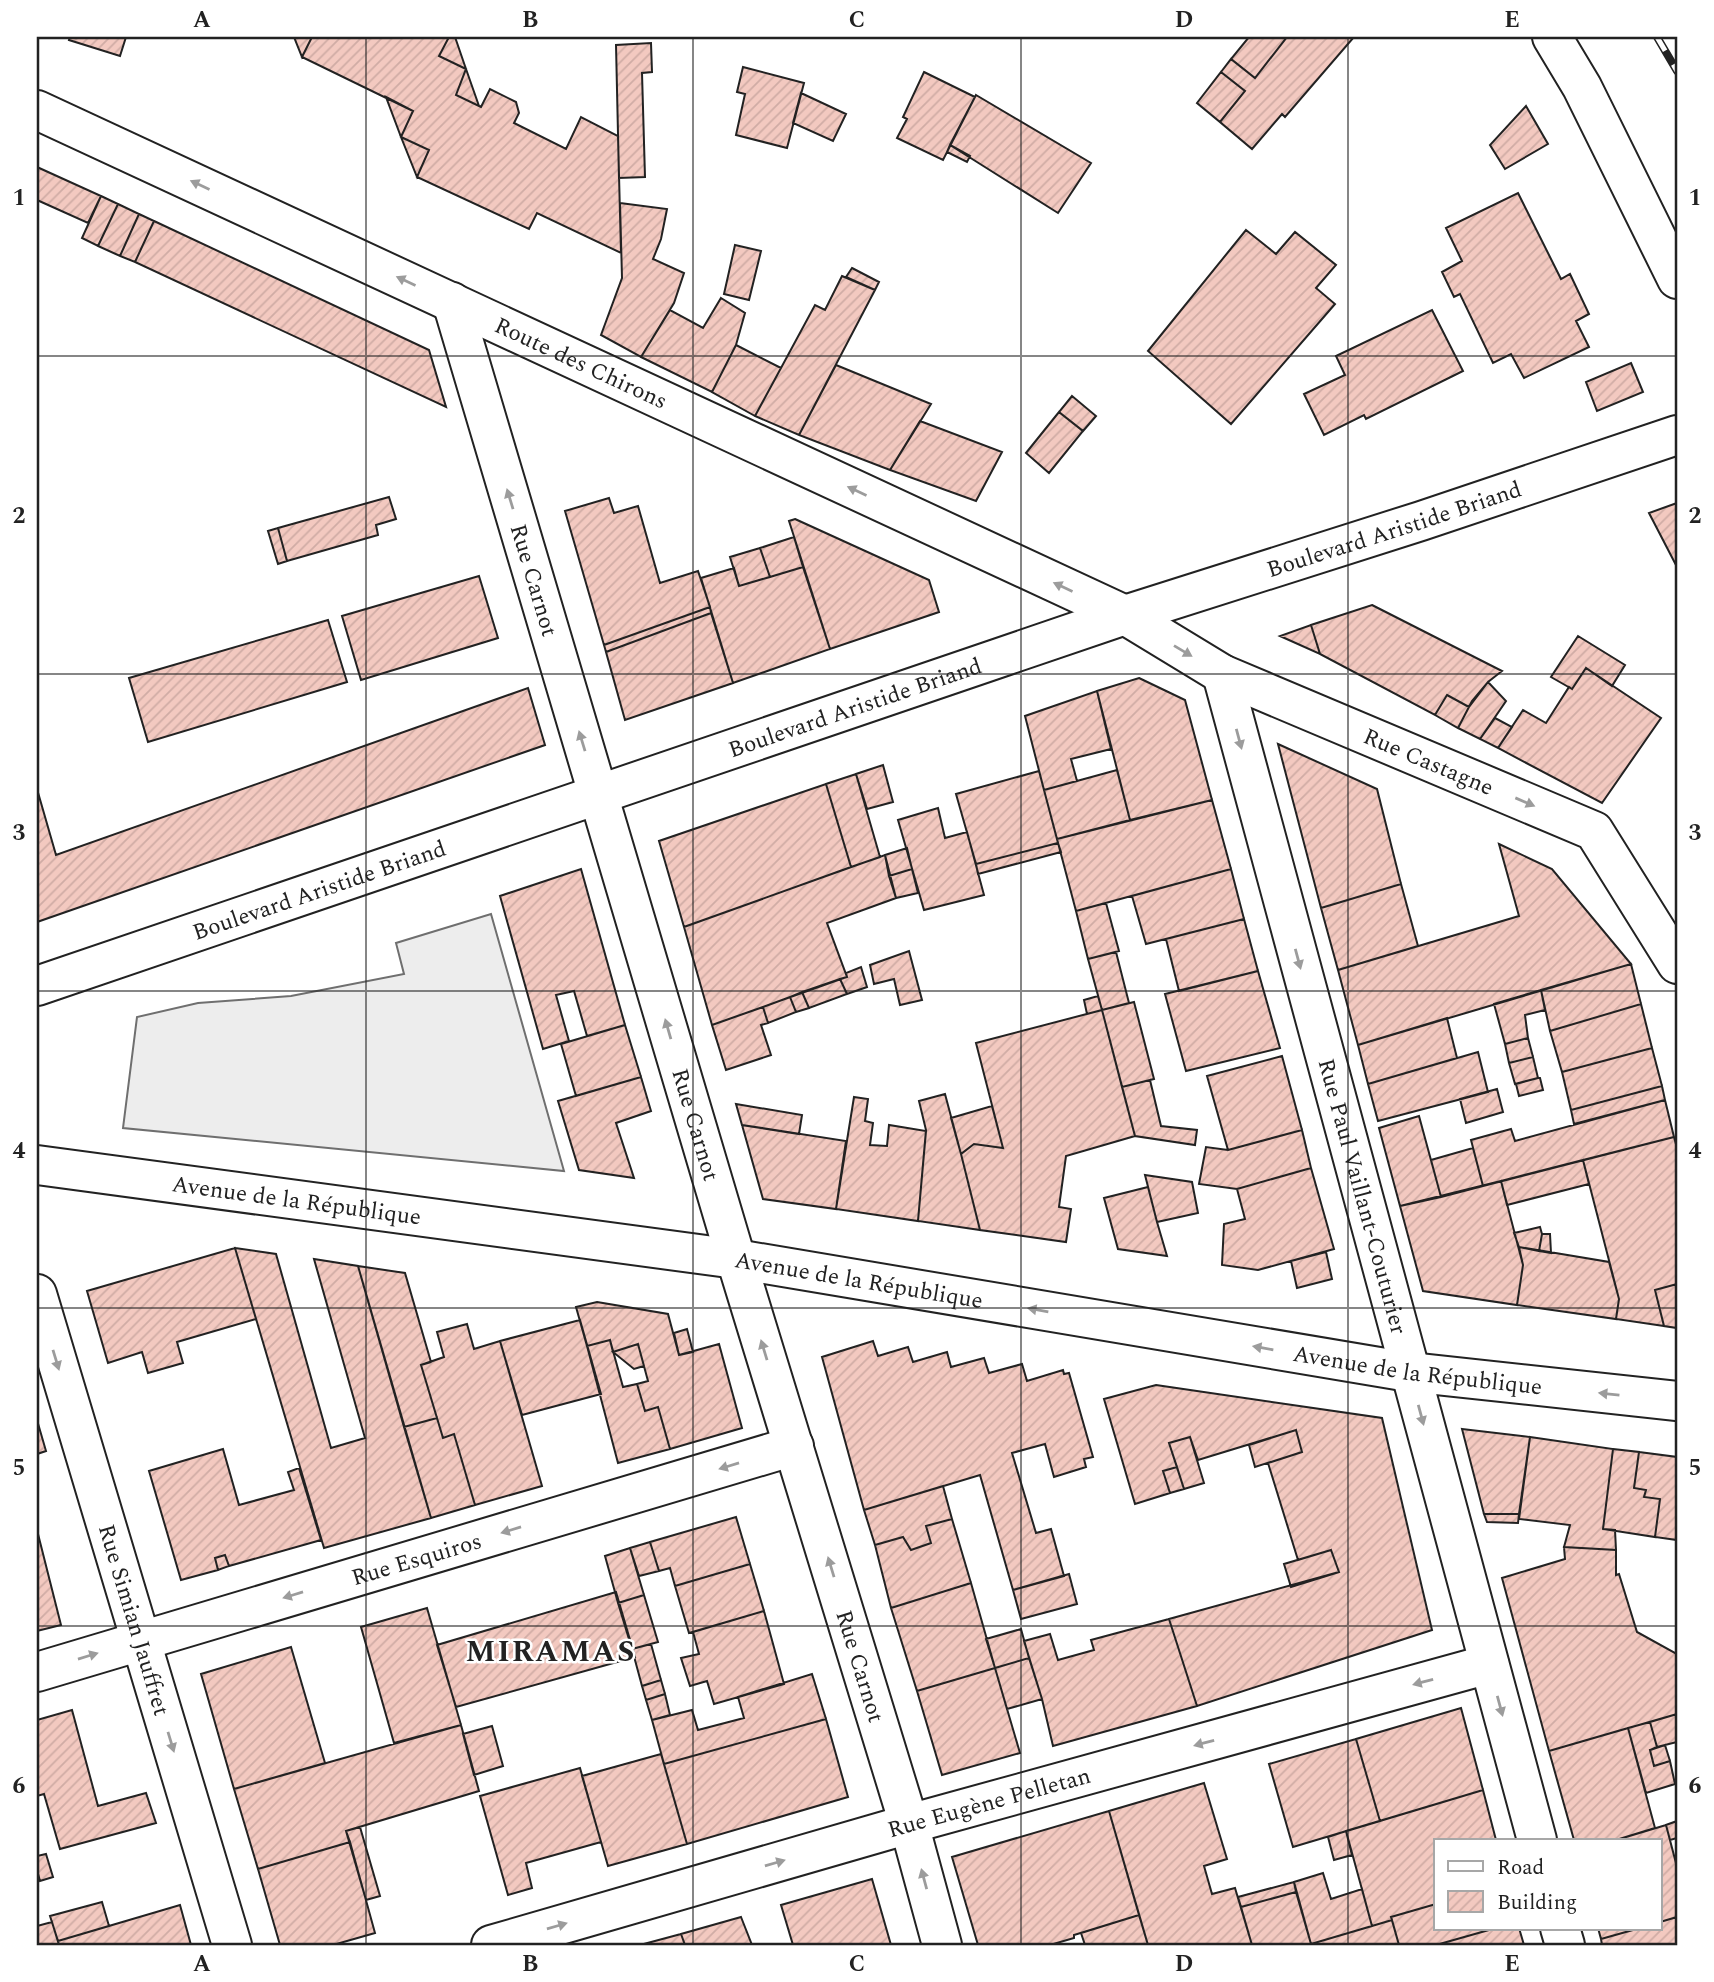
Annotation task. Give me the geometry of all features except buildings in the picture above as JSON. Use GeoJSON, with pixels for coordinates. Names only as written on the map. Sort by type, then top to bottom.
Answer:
{"type":"FeatureCollection","features":[{"type":"Feature","properties":{"kind":"street"},"geometry":{"type":"LineString","coordinates":[[1552,37],[1582,87],[1677,279]]}},
{"type":"Feature","properties":{"kind":"street","name":"Route des Chirons"},"geometry":{"type":"LineString","coordinates":[[37,110],[1125,615]]}},
{"type":"Feature","properties":{"kind":"street","name":"Rue Carnot"},"geometry":{"type":"LineString","coordinates":[[452,302],[736,1259],[909,1824],[942,1945]]}},
{"type":"Feature","properties":{"kind":"street","name":"Boulevard Aristide Briand"},"geometry":{"type":"LineString","coordinates":[[37,986],[1125,615],[1421,521],[1677,435]]}},
{"type":"Feature","properties":{"kind":"street","name":"Rue Castagne"},"geometry":{"type":"LineString","coordinates":[[1125,615],[1222,674],[1594,831],[1677,964]]}},
{"type":"Feature","properties":{"kind":"street","name":"Rue Paul Vaillant-Couturier"},"geometry":{"type":"LineString","coordinates":[[1222,674],[1536,1839]]}},
{"type":"Feature","properties":{"kind":"street","name":"Avenue de la République"},"geometry":{"type":"LineString","coordinates":[[37,1165],[736,1259],[1409,1372],[1677,1401]]}},
{"type":"Feature","properties":{"kind":"street","name":"Rue Simian Jauffret"},"geometry":{"type":"LineString","coordinates":[[37,1294],[232,1945]]}},
{"type":"Feature","properties":{"kind":"street","name":"Rue Esquiros"},"geometry":{"type":"LineString","coordinates":[[37,1672],[794,1446]]}},
{"type":"Feature","properties":{"kind":"street","name":"Rue Eugène Pelletan"},"geometry":{"type":"LineString","coordinates":[[491,1945],[909,1824],[1489,1664]]}},
{"type":"Feature","properties":{"kind":"shaded area"},"geometry":{"type":"Polygon","coordinates":[[[491,914],[564,1171],[123,1128],[137,1017],[198,1003],[291,996],[404,974],[396,943],[491,914]]]}},
{"type":"Feature","properties":{"kind":"railway"},"geometry":{"type":"LineString","coordinates":[[1657,37],[1677,71]]}},
{"type":"Feature","properties":{"kind":"district","name":"MIRAMAS"},"geometry":{"type":"Point","coordinates":[551,1651]}}]}
